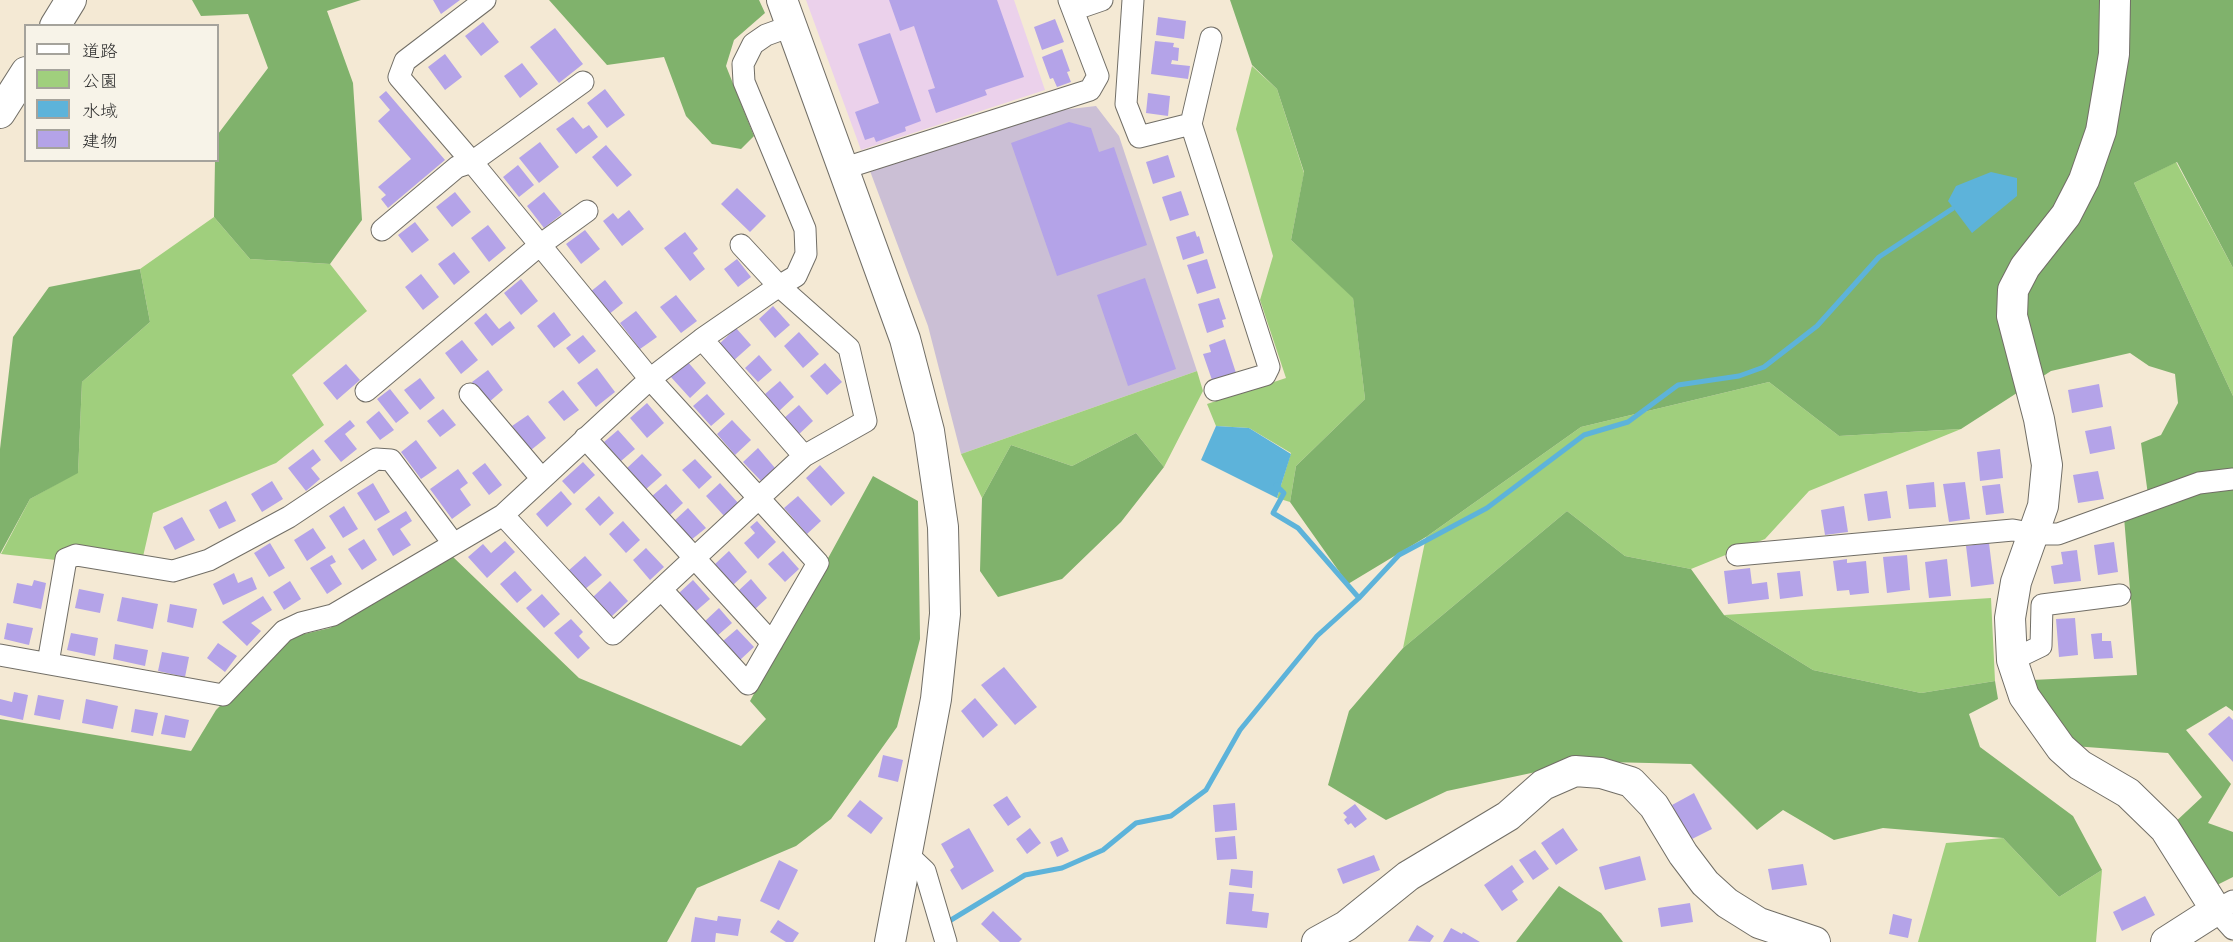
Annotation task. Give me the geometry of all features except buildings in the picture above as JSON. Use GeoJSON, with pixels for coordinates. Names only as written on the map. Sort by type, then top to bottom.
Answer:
{"type":"FeatureCollection","features":[{"type":"Feature","properties":{"kind":"street"},"geometry":{"type":"LineString","coordinates":[[56,24],[71,0]]}},
{"type":"Feature","properties":{"kind":"street"},"geometry":{"type":"LineString","coordinates":[[485,0],[405,61],[399,77],[472,162],[650,379],[818,563],[748,684],[661,589]]}},
{"type":"Feature","properties":{"kind":"street"},"geometry":{"type":"LineString","coordinates":[[842,169],[1090,90],[1098,76],[1071,5],[1102,0]]}},
{"type":"Feature","properties":{"kind":"street"},"geometry":{"type":"LineString","coordinates":[[1133,0],[1126,104],[1139,137],[1191,124]]}},
{"type":"Feature","properties":{"kind":"street"},"geometry":{"type":"LineString","coordinates":[[2115,0],[2114,54],[2101,131],[2084,180],[2066,215],[2025,267],[2013,290],[2012,316],[2047,465],[2043,506],[2035,534],[2016,582],[2010,618],[2012,660],[2024,696],[2061,748],[2080,765],[2128,793],[2165,829],[2227,914],[2166,942]]}},
{"type":"Feature","properties":{"kind":"street"},"geometry":{"type":"LineString","coordinates":[[0,655],[223,695],[284,631],[301,623],[333,615],[503,515],[650,379],[702,339],[796,276],[806,254],[805,229],[744,82],[743,64],[753,44],[766,35],[787,13],[905,339],[929,431],[943,527],[945,614],[936,699],[890,942]]}},
{"type":"Feature","properties":{"kind":"street"},"geometry":{"type":"LineString","coordinates":[[1211,38],[1191,124],[1269,367],[1265,375],[1215,390]]}},
{"type":"Feature","properties":{"kind":"street"},"geometry":{"type":"LineString","coordinates":[[0,113],[24,75]]}},
{"type":"Feature","properties":{"kind":"street"},"geometry":{"type":"LineString","coordinates":[[382,230],[458,167],[472,162],[583,82]]}},
{"type":"Feature","properties":{"kind":"street"},"geometry":{"type":"LineString","coordinates":[[366,391],[540,245],[587,211]]}},
{"type":"Feature","properties":{"kind":"street"},"geometry":{"type":"LineString","coordinates":[[503,515],[613,634],[804,456],[866,421],[849,348],[779,286],[741,245]]}},
{"type":"Feature","properties":{"kind":"street"},"geometry":{"type":"LineString","coordinates":[[702,339],[804,456]]}},
{"type":"Feature","properties":{"kind":"street"},"geometry":{"type":"LineString","coordinates":[[470,393],[542,479]]}},
{"type":"Feature","properties":{"kind":"street"},"geometry":{"type":"LineString","coordinates":[[585,438],[772,643]]}},
{"type":"Feature","properties":{"kind":"street"},"geometry":{"type":"LineString","coordinates":[[48,663],[66,559],[76,555],[173,571],[209,560],[289,517],[376,459],[391,460],[453,543]]}},
{"type":"Feature","properties":{"kind":"street"},"geometry":{"type":"LineString","coordinates":[[1737,555],[2013,530],[2035,534],[2058,534],[2199,483],[2233,479]]}},
{"type":"Feature","properties":{"kind":"street"},"geometry":{"type":"LineString","coordinates":[[2012,660],[2041,646],[2042,605],[2120,595]]}},
{"type":"Feature","properties":{"kind":"street"},"geometry":{"type":"LineString","coordinates":[[1317,942],[1346,926],[1408,876],[1508,816],[1542,785],[1575,771],[1601,773],[1631,782],[1654,806],[1683,854],[1705,884],[1727,903],[1759,923],[1815,942]]}},
{"type":"Feature","properties":{"kind":"street"},"geometry":{"type":"LineString","coordinates":[[906,853],[925,871],[944,933]]}},
{"type":"Feature","properties":{"kind":"shaded area"},"geometry":{"type":"Polygon","coordinates":[[[806,0],[1014,0],[1045,90],[861,150],[806,0]]]}},
{"type":"Feature","properties":{"kind":"shaded area"},"geometry":{"type":"Polygon","coordinates":[[[1096,106],[1119,136],[1197,371],[961,454],[928,326],[870,171],[1053,111],[1096,106]]]}},
{"type":"Feature","properties":{"kind":"green space"},"geometry":{"type":"Polygon","coordinates":[[[192,0],[361,0],[327,11],[353,83],[362,220],[330,264],[250,259],[214,217],[215,162],[219,162],[219,133],[268,68],[248,14],[201,16],[192,0]]]}},
{"type":"Feature","properties":{"kind":"green space"},"geometry":{"type":"Polygon","coordinates":[[[549,0],[759,0],[765,13],[734,40],[726,66],[754,136],[741,149],[712,144],[686,116],[664,57],[607,65],[549,0]]]}},
{"type":"Feature","properties":{"kind":"green space"},"geometry":{"type":"Polygon","coordinates":[[[1230,0],[2233,0],[2233,268],[2177,162],[2134,183],[2233,396],[2233,711],[2226,706],[2186,730],[2231,784],[2208,823],[2233,832],[2233,877],[2213,887],[2172,825],[2202,797],[2168,753],[2073,746],[2032,680],[2137,675],[2124,517],[2148,495],[2141,443],[2161,435],[2178,403],[2175,374],[2149,366],[2130,353],[2051,371],[1961,429],[1839,436],[1769,382],[1581,427],[1426,537],[1348,584],[1290,502],[1296,466],[1365,399],[1353,298],[1291,240],[1304,172],[1277,89],[1252,65],[1230,0]]]}},
{"type":"Feature","properties":{"kind":"green space"},"geometry":{"type":"Polygon","coordinates":[[[1252,66],[1277,89],[1304,173],[1291,240],[1353,297],[1365,399],[1296,466],[1290,502],[1277,498],[1291,453],[1249,428],[1216,426],[1207,404],[1286,378],[1260,300],[1273,256],[1236,129],[1252,66]]]}},
{"type":"Feature","properties":{"kind":"green space"},"geometry":{"type":"Polygon","coordinates":[[[2176,162],[2233,268],[2233,396],[2134,183],[2176,162]]]}},
{"type":"Feature","properties":{"kind":"green space"},"geometry":{"type":"Polygon","coordinates":[[[214,217],[250,259],[330,264],[367,311],[292,375],[324,425],[276,463],[153,513],[142,561],[56,560],[1,554],[30,499],[78,472],[82,382],[150,322],[140,269],[214,217]]]}},
{"type":"Feature","properties":{"kind":"green space"},"geometry":{"type":"Polygon","coordinates":[[[140,269],[150,322],[82,382],[78,473],[30,499],[0,554],[0,449],[13,337],[49,287],[140,269]]]}},
{"type":"Feature","properties":{"kind":"green space"},"geometry":{"type":"Polygon","coordinates":[[[1197,371],[1203,391],[1164,467],[1136,433],[1072,466],[1011,445],[982,498],[961,454],[1197,371]]]}},
{"type":"Feature","properties":{"kind":"green space"},"geometry":{"type":"Polygon","coordinates":[[[1769,382],[1839,436],[1961,429],[1809,491],[1765,539],[1691,569],[1625,556],[1567,511],[1403,648],[1426,537],[1581,427],[1769,382]]]}},
{"type":"Feature","properties":{"kind":"green space"},"geometry":{"type":"Polygon","coordinates":[[[1136,433],[1164,467],[1121,522],[1062,579],[998,597],[980,571],[982,498],[1011,445],[1072,466],[1136,433]]]}},
{"type":"Feature","properties":{"kind":"green space"},"geometry":{"type":"Polygon","coordinates":[[[873,476],[918,501],[920,639],[897,727],[831,819],[796,846],[697,888],[667,942],[0,942],[0,719],[191,751],[216,710],[287,638],[330,628],[452,556],[579,678],[741,746],[766,719],[750,701],[873,476]]]}},
{"type":"Feature","properties":{"kind":"green space"},"geometry":{"type":"Polygon","coordinates":[[[1567,511],[1625,556],[1691,569],[1724,615],[1813,670],[1921,693],[1995,681],[1998,699],[1969,714],[1980,747],[2073,816],[2102,870],[2059,897],[2003,838],[1883,828],[1834,840],[1783,810],[1757,830],[1691,764],[1607,762],[1536,772],[1447,791],[1386,820],[1328,785],[1349,711],[1403,648],[1567,511]]]}},
{"type":"Feature","properties":{"kind":"green space"},"geometry":{"type":"Polygon","coordinates":[[[1991,598],[1995,681],[1921,693],[1813,670],[1724,615],[1991,598]]]}},
{"type":"Feature","properties":{"kind":"green space"},"geometry":{"type":"Polygon","coordinates":[[[2003,838],[2059,897],[2102,870],[2096,942],[1918,942],[1946,843],[2003,838]]]}},
{"type":"Feature","properties":{"kind":"green space"},"geometry":{"type":"Polygon","coordinates":[[[1559,886],[1601,913],[1623,942],[1516,942],[1559,886]]]}},
{"type":"Feature","properties":{"kind":"water"},"geometry":{"type":"Polygon","coordinates":[[[1991,172],[2017,178],[2017,196],[1972,233],[1948,201],[1956,186],[1991,172]]]}},
{"type":"Feature","properties":{"kind":"water"},"geometry":{"type":"Polygon","coordinates":[[[1216,426],[1249,428],[1291,454],[1277,498],[1201,460],[1216,426]]]}},
{"type":"Feature","properties":{"kind":"waterway"},"geometry":{"type":"LineString","coordinates":[[947,925],[951,920],[1025,875],[1062,868],[1103,850],[1136,823],[1171,816],[1206,790],[1240,730],[1317,636],[1359,598],[1399,555],[1487,508],[1584,435],[1628,422],[1678,385],[1739,376],[1764,367],[1817,326],[1879,257],[1952,209]]}},
{"type":"Feature","properties":{"kind":"waterway"},"geometry":{"type":"LineString","coordinates":[[1276,485],[1284,493],[1273,513],[1298,528],[1359,598]]}}]}
